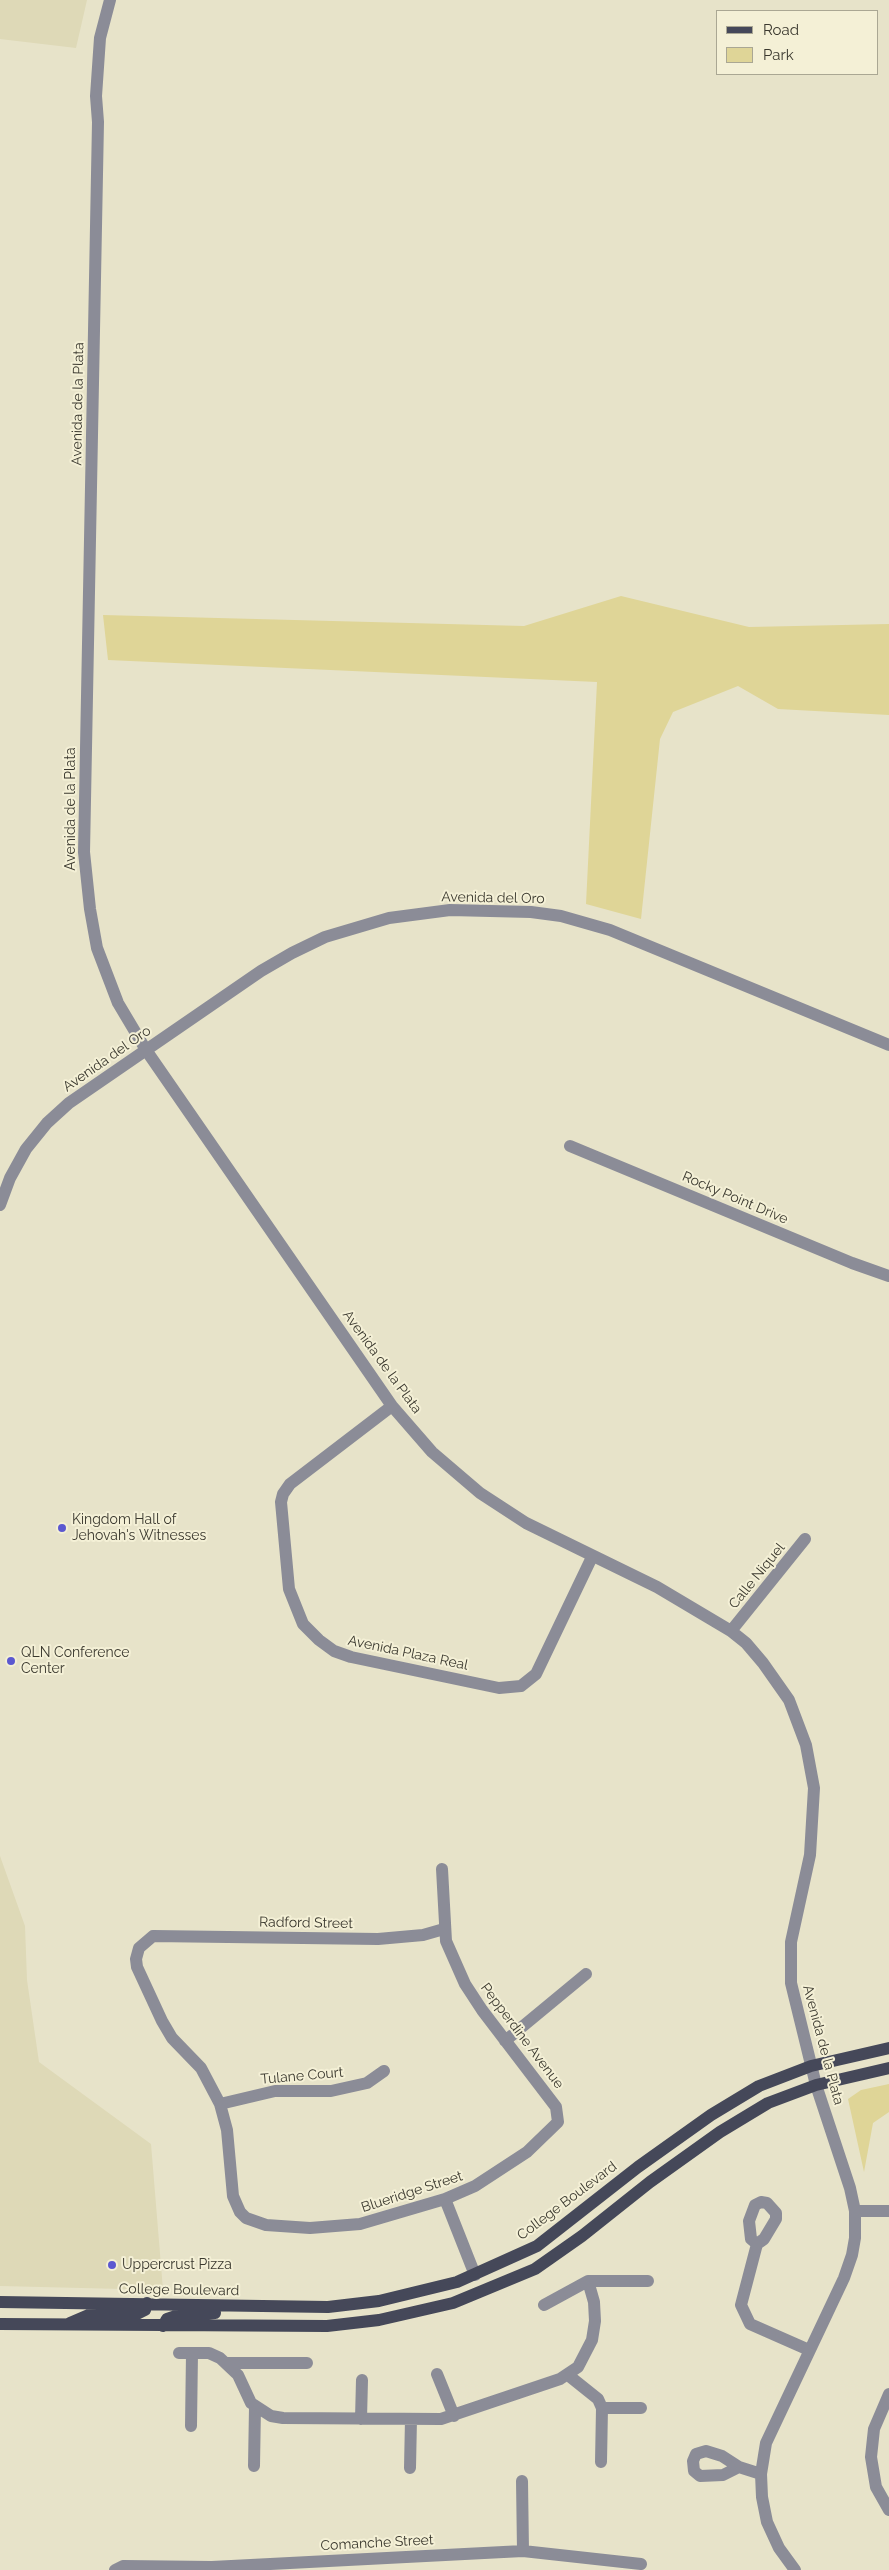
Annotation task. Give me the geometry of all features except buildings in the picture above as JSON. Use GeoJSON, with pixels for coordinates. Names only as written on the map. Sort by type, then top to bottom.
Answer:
{"type":"FeatureCollection","features":[{"type":"Feature","properties":{"kind":"main road","name":"College Boulevard"},"geometry":{"type":"LineString","coordinates":[[0,2302],[147,2303],[288,2308],[328,2307],[379,2301],[420,2293],[475,2275],[537,2246],[638,2166],[710,2115],[759,2086],[811,2066],[889,2048]]}},
{"type":"Feature","properties":{"kind":"main road"},"geometry":{"type":"LineString","coordinates":[[0,2324],[327,2326],[379,2320],[453,2303],[482,2293],[535,2269],[720,2132],[768,2103],[816,2084],[889,2068]]}},
{"type":"Feature","properties":{"kind":"main road"},"geometry":{"type":"LineString","coordinates":[[482,2293],[493,2276],[534,2253],[537,2246]]}},
{"type":"Feature","properties":{"kind":"main road"},"geometry":{"type":"LineString","coordinates":[[414,2312],[427,2303],[459,2293],[472,2283],[475,2275]]}},
{"type":"Feature","properties":{"kind":"main road"},"geometry":{"type":"LineString","coordinates":[[67,2325],[91,2314],[137,2314],[145,2310],[147,2303]]}},
{"type":"Feature","properties":{"kind":"main road"},"geometry":{"type":"LineString","coordinates":[[162,2326],[167,2319],[176,2316],[256,2314],[288,2308]]}},
{"type":"Feature","properties":{"kind":"street","name":"Avenida de la Plata"},"geometry":{"type":"LineString","coordinates":[[110,0],[100,38],[96,96],[98,122],[84,852],[90,909],[97,948],[118,1003],[146,1050],[392,1406],[432,1452],[480,1493],[526,1522],[592,1557],[657,1587],[731,1631],[746,1643],[764,1663],[784,1693],[806,1745],[814,1788],[810,1855],[794,1921],[791,1942],[791,1974],[796,2008],[811,2066],[850,2188],[855,2211],[855,2238],[852,2255],[766,2443],[761,2474],[762,2497],[767,2522],[792,2569]]}},
{"type":"Feature","properties":{"kind":"street","name":"Avenida del Oro"},"geometry":{"type":"LineString","coordinates":[[0,1205],[10,1178],[26,1149],[47,1122],[69,1103],[261,971],[292,953],[325,937],[389,918],[450,910],[531,912],[561,916],[610,930],[889,1045]]}},
{"type":"Feature","properties":{"kind":"street","name":"Rocky Point Drive"},"geometry":{"type":"LineString","coordinates":[[570,1146],[852,1263],[889,1276]]}},
{"type":"Feature","properties":{"kind":"street","name":"Avenida Plaza Real"},"geometry":{"type":"LineString","coordinates":[[392,1406],[290,1484],[283,1494],[281,1502],[289,1588],[303,1624],[319,1640],[334,1651],[351,1658],[499,1688],[521,1686],[536,1674],[592,1557]]}},
{"type":"Feature","properties":{"kind":"street","name":"Calle Niquel"},"geometry":{"type":"LineString","coordinates":[[731,1631],[805,1539]]}},
{"type":"Feature","properties":{"kind":"street","name":"Pepperdine Avenue"},"geometry":{"type":"LineString","coordinates":[[442,1869],[446,1941],[465,1984],[556,2107],[558,2122],[549,2132]]}},
{"type":"Feature","properties":{"kind":"street","name":"Radford Street"},"geometry":{"type":"LineString","coordinates":[[220,2104],[201,2068],[172,2038],[162,2022],[137,1967],[136,1959],[139,1948],[145,1940],[153,1936],[378,1939],[423,1935],[444,1929]]}},
{"type":"Feature","properties":{"kind":"street"},"geometry":{"type":"LineString","coordinates":[[506,2041],[586,1974]]}},
{"type":"Feature","properties":{"kind":"street","name":"Tulane Court"},"geometry":{"type":"LineString","coordinates":[[220,2104],[275,2091],[331,2091],[366,2083],[384,2071]]}},
{"type":"Feature","properties":{"kind":"street","name":"Blueridge Street"},"geometry":{"type":"LineString","coordinates":[[220,2104],[227,2130],[233,2196],[240,2212],[246,2218],[266,2225],[310,2228],[360,2224],[445,2199],[475,2186],[527,2152],[549,2132]]}},
{"type":"Feature","properties":{"kind":"street"},"geometry":{"type":"LineString","coordinates":[[445,2199],[475,2275]]}},
{"type":"Feature","properties":{"kind":"street"},"geometry":{"type":"LineString","coordinates":[[855,2211],[889,2211]]}},
{"type":"Feature","properties":{"kind":"street"},"geometry":{"type":"LineString","coordinates":[[757,2244],[742,2305],[750,2324],[809,2350]]}},
{"type":"Feature","properties":{"kind":"street"},"geometry":{"type":"LineString","coordinates":[[544,2305],[588,2281],[648,2281]]}},
{"type":"Feature","properties":{"kind":"street"},"geometry":{"type":"LineString","coordinates":[[191,2426],[185,2353],[208,2353],[227,2364],[238,2375],[245,2393],[255,2407],[271,2416],[283,2418],[441,2419],[568,2375],[585,2356],[592,2340],[595,2321],[594,2302],[588,2281]]}},
{"type":"Feature","properties":{"kind":"street"},"geometry":{"type":"LineString","coordinates":[[227,2364],[307,2363]]}},
{"type":"Feature","properties":{"kind":"street"},"geometry":{"type":"LineString","coordinates":[[437,2374],[454,2416]]}},
{"type":"Feature","properties":{"kind":"street"},"geometry":{"type":"LineString","coordinates":[[568,2375],[598,2399],[602,2408],[601,2462]]}},
{"type":"Feature","properties":{"kind":"street"},"geometry":{"type":"LineString","coordinates":[[361,2419],[362,2380]]}},
{"type":"Feature","properties":{"kind":"street"},"geometry":{"type":"LineString","coordinates":[[889,2394],[874,2429],[871,2457],[876,2487],[889,2510]]}},
{"type":"Feature","properties":{"kind":"street"},"geometry":{"type":"LineString","coordinates":[[254,2466],[255,2407]]}},
{"type":"Feature","properties":{"kind":"street"},"geometry":{"type":"LineString","coordinates":[[602,2408],[641,2408]]}},
{"type":"Feature","properties":{"kind":"street"},"geometry":{"type":"LineString","coordinates":[[410,2468],[412,2419]]}},
{"type":"Feature","properties":{"kind":"street"},"geometry":{"type":"LineString","coordinates":[[738,2467],[761,2474]]}},
{"type":"Feature","properties":{"kind":"street"},"geometry":{"type":"LineString","coordinates":[[522,2481],[523,2551]]}},
{"type":"Feature","properties":{"kind":"street","name":"Comanche Street"},"geometry":{"type":"LineString","coordinates":[[115,2570],[123,2566],[212,2567],[523,2551],[641,2564]]}},
{"type":"Feature","properties":{"kind":"shaded area"},"geometry":{"type":"Polygon","coordinates":[[[0,0],[87,0],[76,48],[0,39],[0,0]]]}},
{"type":"Feature","properties":{"kind":"shaded area"},"geometry":{"type":"Polygon","coordinates":[[[0,1856],[25,1926],[27,1980],[39,2062],[151,2144],[163,2290],[0,2286],[0,1856]]]}},
{"type":"Feature","properties":{"kind":"green space"},"geometry":{"type":"Polygon","coordinates":[[[621,596],[749,627],[889,624],[889,715],[778,709],[738,686],[673,712],[660,739],[641,919],[586,904],[597,682],[108,660],[103,615],[524,626],[621,596]]]}},
{"type":"Feature","properties":{"kind":"green space"},"geometry":{"type":"Polygon","coordinates":[[[889,2084],[889,2112],[873,2123],[864,2172],[848,2099],[861,2090],[889,2084]]]}},
{"type":"Feature","properties":{"kind":"place","name":"Kingdom Hall of Jehovah's Witnesses"},"geometry":{"type":"Point","coordinates":[62,1528]}},
{"type":"Feature","properties":{"kind":"place","name":"QLN Conference Center"},"geometry":{"type":"Point","coordinates":[11,1661]}},
{"type":"Feature","properties":{"kind":"place","name":"Uppercrust Pizza"},"geometry":{"type":"Point","coordinates":[112,2265]}}]}
